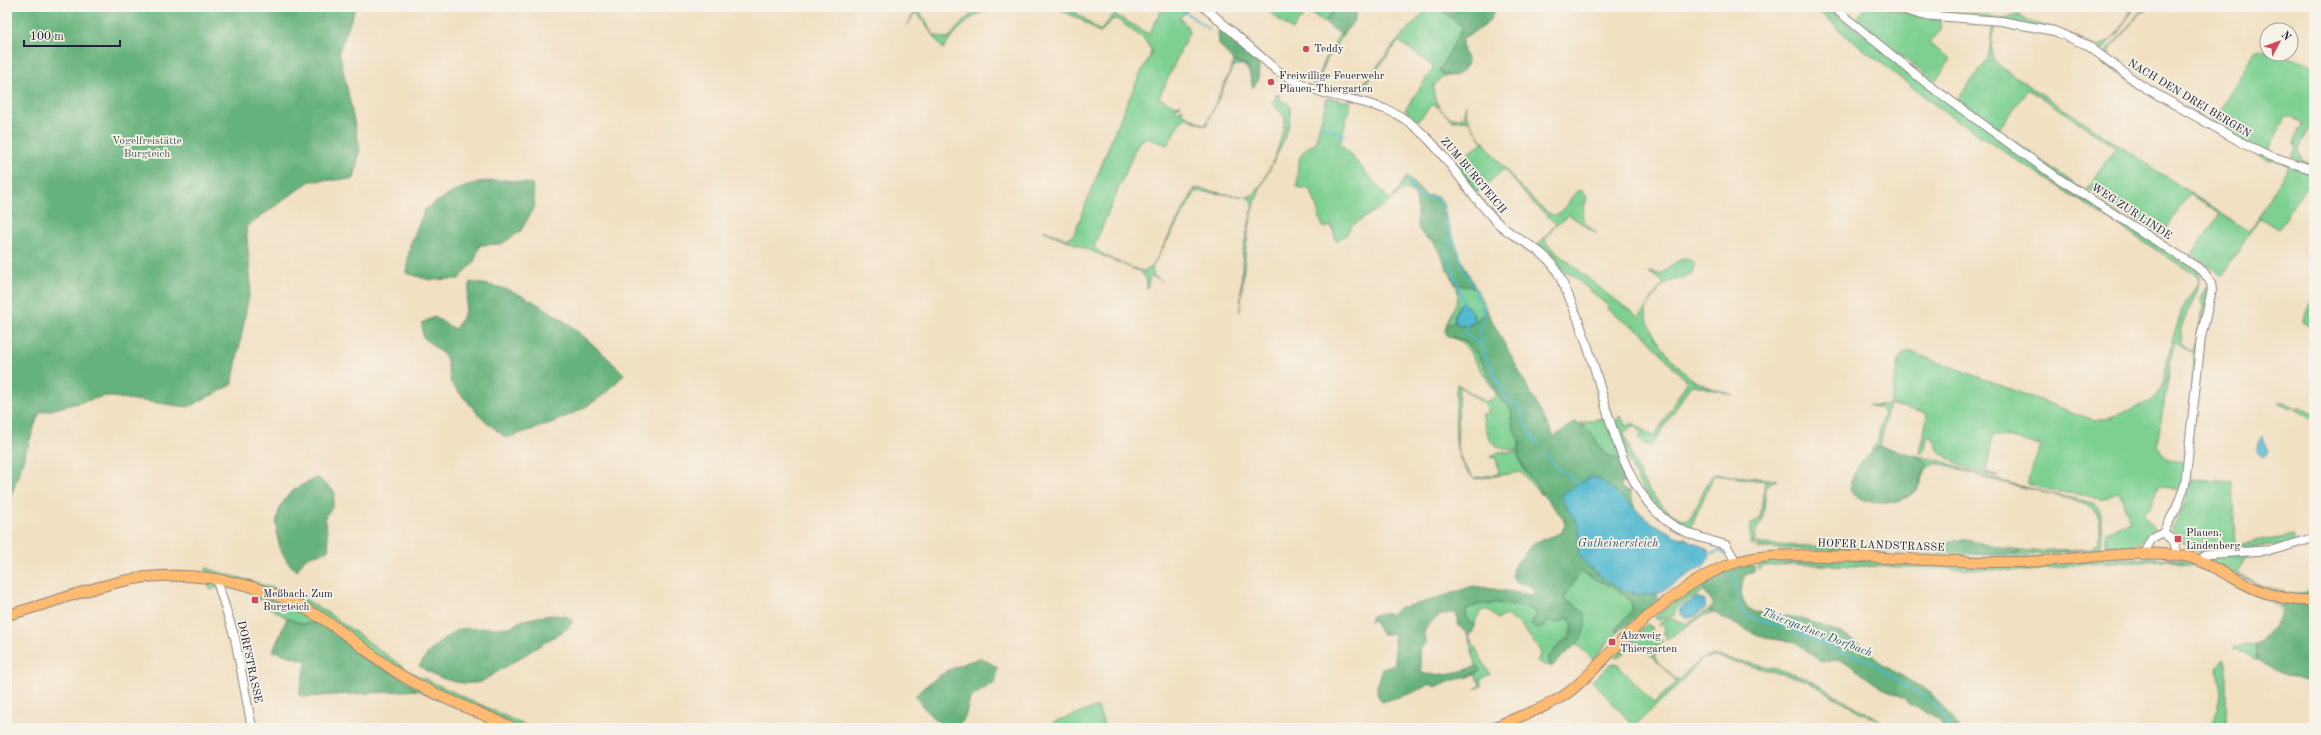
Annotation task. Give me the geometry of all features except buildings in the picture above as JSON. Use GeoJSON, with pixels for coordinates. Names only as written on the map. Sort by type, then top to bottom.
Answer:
{"type":"FeatureCollection","features":[{"type":"Feature","properties":{"kind":"main road","name":"HOFER LANDSTRASSE"},"geometry":{"type":"LineString","coordinates":[[1492,728],[1539,709],[1566,694],[1647,617],[1699,580],[1736,562],[1752,558],[1782,555],[2012,562],[2143,555],[2178,555],[2201,560],[2265,593],[2294,600],[2314,600]]}},
{"type":"Feature","properties":{"kind":"main road"},"geometry":{"type":"LineString","coordinates":[[7,615],[126,580],[169,576],[216,578],[245,584],[294,602],[323,619],[399,674],[430,690],[514,728]]}},
{"type":"Feature","properties":{"kind":"street","name":"ZUM BURGTEICH"},"geometry":{"type":"LineString","coordinates":[[1204,7],[1275,69],[1292,80],[1320,92],[1369,104],[1400,116],[1428,141],[1499,224],[1549,259],[1560,275],[1585,340],[1611,420],[1638,489],[1653,510],[1666,521],[1689,534],[1726,545],[1736,562]]}},
{"type":"Feature","properties":{"kind":"street","name":"WEG ZUR LINDE"},"geometry":{"type":"LineString","coordinates":[[1832,7],[1920,78],[2017,149],[2058,178],[2203,272],[2208,279],[2212,290],[2202,325],[2185,486],[2176,509],[2163,532],[2152,538],[2143,555]]}},
{"type":"Feature","properties":{"kind":"street","name":"NACH DEN DREI BERGEN"},"geometry":{"type":"LineString","coordinates":[[1895,7],[1922,15],[2001,21],[2054,31],[2088,45],[2142,86],[2248,146],[2270,156],[2314,170]]}},
{"type":"Feature","properties":{"kind":"street"},"geometry":{"type":"LineString","coordinates":[[2163,532],[2174,542],[2178,555]]}},
{"type":"Feature","properties":{"kind":"street"},"geometry":{"type":"LineString","coordinates":[[2201,560],[2209,554],[2273,550],[2314,538]]}},
{"type":"Feature","properties":{"kind":"street","name":"DORFSTRASSE"},"geometry":{"type":"LineString","coordinates":[[216,578],[235,638],[252,728]]}},
{"type":"Feature","properties":{"kind":"green space","name":"Vogelfreistätte Burgteich"},"geometry":{"type":"Polygon","coordinates":[[[7,7],[356,7],[339,51],[360,149],[354,179],[310,181],[246,227],[251,285],[232,385],[188,407],[105,396],[39,413],[7,508],[7,7]]]}},
{"type":"Feature","properties":{"kind":"green space"},"geometry":{"type":"Polygon","coordinates":[[[917,7],[934,35],[948,39],[972,14],[979,10],[992,7],[964,24],[943,49],[918,14],[914,14],[907,26],[917,7]]]}},
{"type":"Feature","properties":{"kind":"green space"},"geometry":{"type":"Polygon","coordinates":[[[1055,7],[1073,7],[1072,9],[1100,31],[1114,14],[1149,34],[1163,7],[1191,7],[1180,18],[1190,30],[1159,98],[1176,106],[1181,105],[1175,109],[1176,112],[1183,108],[1181,113],[1206,125],[1234,62],[1244,65],[1236,65],[1233,67],[1206,126],[1186,118],[1180,122],[1167,145],[1146,138],[1138,143],[1094,246],[1116,261],[1042,230],[1067,239],[1074,234],[1118,123],[1141,72],[1150,56],[1151,50],[1145,40],[1117,19],[1112,20],[1100,33],[1081,20],[1055,7]]]}},
{"type":"Feature","properties":{"kind":"green space"},"geometry":{"type":"Polygon","coordinates":[[[1263,7],[1336,7],[1324,22],[1308,11],[1292,30],[1263,7]]]}},
{"type":"Feature","properties":{"kind":"green space"},"geometry":{"type":"Polygon","coordinates":[[[1336,7],[1355,7],[1356,11],[1355,18],[1351,24],[1344,33],[1340,34],[1324,22],[1336,7]]]}},
{"type":"Feature","properties":{"kind":"green space"},"geometry":{"type":"Polygon","coordinates":[[[1429,7],[1437,7],[1463,27],[1439,71],[1449,76],[1444,76],[1434,85],[1435,97],[1441,110],[1437,106],[1432,105],[1416,123],[1406,116],[1408,111],[1405,110],[1434,67],[1399,41],[1356,96],[1315,86],[1312,82],[1316,84],[1325,60],[1340,34],[1344,33],[1326,61],[1318,82],[1321,86],[1355,94],[1398,40],[1429,7]]]}},
{"type":"Feature","properties":{"kind":"green space"},"geometry":{"type":"Polygon","coordinates":[[[1437,7],[1496,7],[1487,24],[1463,38],[1462,44],[1468,63],[1459,74],[1452,76],[1439,71],[1463,27],[1437,7]]]}},
{"type":"Feature","properties":{"kind":"green space"},"geometry":{"type":"Polygon","coordinates":[[[1814,7],[1824,7],[1838,16],[2198,272],[2199,280],[2197,276],[2021,163],[1939,108],[1845,35],[1814,7]]]}},
{"type":"Feature","properties":{"kind":"green space"},"geometry":{"type":"Polygon","coordinates":[[[1865,7],[1875,7],[1941,19],[1940,30],[1929,43],[1951,60],[1934,82],[1856,20],[1865,7]]]}},
{"type":"Feature","properties":{"kind":"green space"},"geometry":{"type":"Polygon","coordinates":[[[1904,7],[1930,12],[1968,13],[2005,18],[2016,14],[2033,23],[2056,29],[2098,46],[2112,38],[2104,49],[2101,49],[2078,38],[2054,31],[2030,26],[1928,13],[1904,7]]]}},
{"type":"Feature","properties":{"kind":"green space"},"geometry":{"type":"Polygon","coordinates":[[[2128,7],[2133,11],[2126,21],[2130,11],[2128,7]]]}},
{"type":"Feature","properties":{"kind":"green space"},"geometry":{"type":"Polygon","coordinates":[[[2145,7],[2149,7],[2140,14],[2112,46],[2109,51],[2110,58],[2136,79],[2205,119],[2210,120],[2216,117],[2255,51],[2259,49],[2259,62],[2299,61],[2314,66],[2314,120],[2298,150],[2301,160],[2314,167],[2314,169],[2291,158],[2296,149],[2294,142],[2303,123],[2286,116],[2268,152],[2286,159],[2281,159],[2244,142],[2145,86],[2106,57],[2106,52],[2145,7]]]}},
{"type":"Feature","properties":{"kind":"green space"},"geometry":{"type":"Polygon","coordinates":[[[2126,21],[2118,33],[2112,38],[2126,21]]]}},
{"type":"Feature","properties":{"kind":"green space"},"geometry":{"type":"Polygon","coordinates":[[[1993,22],[1999,23],[1994,30],[1991,46],[1992,56],[2001,67],[2248,231],[2253,226],[2289,166],[2259,156],[2175,109],[2136,85],[2087,48],[2071,40],[2036,29],[2003,23],[2034,27],[2069,38],[2095,52],[2137,84],[2252,150],[2314,173],[2279,229],[2259,218],[2223,275],[2191,255],[2220,214],[2189,194],[2161,236],[2088,188],[2116,147],[2028,89],[1999,129],[1957,99],[1988,60],[1993,22]]]}},
{"type":"Feature","properties":{"kind":"green space"},"geometry":{"type":"Polygon","coordinates":[[[1222,28],[1259,65],[1258,81],[1253,88],[1248,68],[1245,64],[1234,62],[1219,44],[1218,32],[1222,28]]]}},
{"type":"Feature","properties":{"kind":"green space"},"geometry":{"type":"Polygon","coordinates":[[[1277,94],[1281,96],[1279,100],[1289,104],[1291,112],[1286,134],[1269,171],[1282,134],[1285,117],[1272,104],[1277,94]]]}},
{"type":"Feature","properties":{"kind":"green space"},"geometry":{"type":"Polygon","coordinates":[[[1327,98],[1351,102],[1340,143],[1391,201],[1351,226],[1346,235],[1336,241],[1332,226],[1323,228],[1311,190],[1297,187],[1299,161],[1304,151],[1315,143],[1327,98]]]}},
{"type":"Feature","properties":{"kind":"green space"},"geometry":{"type":"Polygon","coordinates":[[[1466,104],[1466,112],[1471,124],[1468,120],[1453,121],[1446,115],[1457,119],[1463,117],[1466,104]]]}},
{"type":"Feature","properties":{"kind":"green space"},"geometry":{"type":"Polygon","coordinates":[[[1477,133],[1508,173],[1535,202],[1546,211],[1554,215],[1558,214],[1564,209],[1577,191],[1583,191],[1587,195],[1583,220],[1597,234],[1569,215],[1555,226],[1545,239],[1547,244],[1606,293],[1639,317],[1649,304],[1646,312],[1647,320],[1651,329],[1664,350],[1681,369],[1695,381],[1733,395],[1695,385],[1690,386],[1651,446],[1644,444],[1640,440],[1639,438],[1642,434],[1638,428],[1632,426],[1624,433],[1645,484],[1661,505],[1672,514],[1684,520],[1690,518],[1714,474],[1778,480],[1773,481],[1766,487],[1763,520],[1756,530],[1754,545],[1750,544],[1751,524],[1760,519],[1765,481],[1714,475],[1690,529],[1676,522],[1665,514],[1647,495],[1628,460],[1617,431],[1616,422],[1620,416],[1627,426],[1633,423],[1654,437],[1687,382],[1644,334],[1607,309],[1608,306],[1572,275],[1561,270],[1553,257],[1538,245],[1556,224],[1529,199],[1504,169],[1477,193],[1454,164],[1483,142],[1477,133]]]}},
{"type":"Feature","properties":{"kind":"green space"},"geometry":{"type":"Polygon","coordinates":[[[1407,176],[1415,185],[1413,193],[1408,189],[1398,193],[1391,201],[1407,176]]]}},
{"type":"Feature","properties":{"kind":"green space"},"geometry":{"type":"Polygon","coordinates":[[[1266,177],[1256,201],[1248,232],[1240,312],[1243,250],[1253,204],[1248,197],[1196,191],[1152,267],[1195,188],[1231,195],[1250,196],[1256,192],[1266,177]]]}},
{"type":"Feature","properties":{"kind":"green space"},"geometry":{"type":"Polygon","coordinates":[[[505,180],[532,184],[535,206],[520,232],[501,244],[480,245],[474,262],[459,279],[430,280],[406,273],[410,245],[425,209],[457,190],[478,182],[505,180]]]}},
{"type":"Feature","properties":{"kind":"green space"},"geometry":{"type":"Polygon","coordinates":[[[1415,185],[1426,196],[1435,196],[1442,201],[1455,244],[1476,288],[1455,284],[1434,242],[1425,237],[1419,230],[1417,223],[1417,201],[1412,190],[1415,185]]]}},
{"type":"Feature","properties":{"kind":"green space"},"geometry":{"type":"Polygon","coordinates":[[[1684,259],[1694,263],[1691,274],[1670,281],[1659,289],[1664,283],[1649,272],[1660,274],[1676,262],[1684,259]]]}},
{"type":"Feature","properties":{"kind":"green space"},"geometry":{"type":"Polygon","coordinates":[[[1121,263],[1145,271],[1152,267],[1154,276],[1162,281],[1151,276],[1147,288],[1146,278],[1141,272],[1121,263]]]}},
{"type":"Feature","properties":{"kind":"green space"},"geometry":{"type":"Polygon","coordinates":[[[2199,280],[2194,299],[2185,318],[2180,336],[2182,345],[2191,351],[2195,348],[2203,308],[2201,298],[2208,285],[2208,300],[2199,329],[2192,388],[2194,353],[2174,343],[2157,445],[2167,460],[2186,462],[2180,491],[2158,485],[2151,506],[2143,513],[2155,529],[2139,544],[2106,549],[2106,532],[2131,522],[2119,492],[2101,500],[2100,498],[2050,490],[2027,484],[2040,445],[1993,434],[1986,472],[2000,476],[1980,472],[1950,460],[1938,449],[1934,439],[1927,437],[1925,449],[1922,453],[1919,452],[1928,414],[1889,404],[1880,446],[1871,451],[1876,444],[1884,414],[1880,408],[1867,405],[1886,406],[1891,401],[1899,360],[1903,353],[1909,351],[2093,420],[2111,418],[2151,401],[2162,388],[2172,341],[2182,310],[2199,280]]]}},
{"type":"Feature","properties":{"kind":"green space"},"geometry":{"type":"Polygon","coordinates":[[[470,282],[509,290],[541,306],[585,337],[624,374],[600,398],[586,407],[571,415],[506,438],[481,417],[451,383],[446,357],[423,337],[422,323],[434,317],[455,329],[464,315],[470,282]]]}},
{"type":"Feature","properties":{"kind":"green space"},"geometry":{"type":"Polygon","coordinates":[[[1455,284],[1476,288],[1487,311],[1475,322],[1473,313],[1460,304],[1454,317],[1455,321],[1446,326],[1457,299],[1458,294],[1455,284]]]}},
{"type":"Feature","properties":{"kind":"green space"},"geometry":{"type":"Polygon","coordinates":[[[2314,295],[2314,328],[2302,322],[2314,295]]]}},
{"type":"Feature","properties":{"kind":"green space"},"geometry":{"type":"Polygon","coordinates":[[[1487,311],[1554,437],[1574,422],[1580,424],[1589,431],[1606,455],[1620,459],[1630,483],[1620,482],[1621,488],[1630,491],[1635,510],[1596,478],[1588,478],[1567,492],[1564,504],[1578,519],[1580,546],[1592,571],[1635,595],[1657,594],[1659,600],[1617,632],[1616,628],[1628,617],[1631,612],[1631,603],[1627,597],[1612,587],[1580,572],[1564,599],[1576,605],[1585,614],[1583,633],[1576,645],[1552,667],[1549,662],[1549,656],[1570,636],[1573,625],[1569,617],[1557,623],[1548,620],[1544,627],[1536,629],[1531,624],[1537,615],[1534,610],[1515,604],[1503,605],[1495,602],[1489,605],[1480,604],[1466,610],[1466,617],[1474,626],[1473,632],[1468,635],[1459,626],[1456,613],[1446,614],[1436,618],[1425,630],[1424,635],[1426,644],[1419,650],[1422,673],[1446,674],[1477,667],[1479,667],[1480,671],[1435,687],[1430,684],[1412,693],[1382,702],[1379,698],[1377,686],[1382,668],[1395,665],[1394,634],[1381,634],[1374,620],[1370,622],[1372,616],[1378,614],[1391,614],[1399,608],[1429,601],[1473,586],[1532,595],[1535,593],[1531,587],[1526,584],[1517,583],[1512,576],[1513,568],[1533,543],[1561,533],[1565,525],[1563,518],[1542,494],[1525,470],[1518,456],[1520,441],[1514,430],[1511,419],[1512,413],[1508,405],[1500,399],[1482,362],[1472,348],[1463,340],[1448,336],[1445,331],[1446,326],[1455,321],[1459,325],[1468,326],[1487,311]]]}},
{"type":"Feature","properties":{"kind":"green space"},"geometry":{"type":"Polygon","coordinates":[[[1448,336],[1463,340],[1480,358],[1501,399],[1512,411],[1512,420],[1519,442],[1519,450],[1501,448],[1492,442],[1482,414],[1489,413],[1486,405],[1459,386],[1457,448],[1455,429],[1457,384],[1486,402],[1495,397],[1496,394],[1467,348],[1462,342],[1448,336]]]}},
{"type":"Feature","properties":{"kind":"green space"},"geometry":{"type":"Polygon","coordinates":[[[2278,402],[2284,402],[2297,410],[2299,406],[2310,413],[2314,411],[2314,422],[2292,407],[2290,409],[2278,402]]]}},
{"type":"Feature","properties":{"kind":"green space"},"geometry":{"type":"Polygon","coordinates":[[[1606,417],[1630,483],[1620,459],[1606,455],[1590,432],[1581,423],[1606,417]]]}},
{"type":"Feature","properties":{"kind":"green space"},"geometry":{"type":"Polygon","coordinates":[[[1880,446],[1918,456],[1928,463],[1915,490],[1905,498],[1898,501],[1889,503],[1870,502],[1855,495],[1849,489],[1851,481],[1860,464],[1880,446]]]}},
{"type":"Feature","properties":{"kind":"green space"},"geometry":{"type":"Polygon","coordinates":[[[1457,448],[1462,461],[1474,478],[1468,472],[1463,464],[1457,448]]]}},
{"type":"Feature","properties":{"kind":"green space"},"geometry":{"type":"Polygon","coordinates":[[[1498,452],[1519,452],[1521,464],[1536,485],[1541,495],[1521,472],[1474,478],[1499,474],[1496,457],[1490,458],[1498,452]]]}},
{"type":"Feature","properties":{"kind":"green space"},"geometry":{"type":"Polygon","coordinates":[[[1918,456],[1941,461],[1987,477],[2043,492],[2094,503],[2098,506],[2101,517],[2101,549],[2019,556],[1757,548],[1757,542],[1760,544],[1775,545],[1922,549],[1930,547],[1928,548],[2018,554],[2019,551],[2087,549],[2097,544],[2100,535],[2099,519],[2095,510],[2091,507],[2062,497],[1985,478],[1941,464],[1932,465],[1928,468],[1918,487],[1913,493],[1901,500],[1888,502],[1919,485],[1927,463],[1918,456]]]}},
{"type":"Feature","properties":{"kind":"green space"},"geometry":{"type":"Polygon","coordinates":[[[318,478],[335,492],[332,508],[325,516],[329,549],[305,559],[297,571],[284,556],[280,547],[276,526],[278,516],[281,506],[289,494],[309,481],[318,478]]]}},
{"type":"Feature","properties":{"kind":"green space"},"geometry":{"type":"Polygon","coordinates":[[[2191,479],[2232,482],[2235,545],[2292,536],[2294,542],[2287,545],[2212,549],[2199,553],[2184,544],[2171,529],[2185,502],[2191,479]]]}},
{"type":"Feature","properties":{"kind":"green space"},"geometry":{"type":"Polygon","coordinates":[[[1954,540],[1966,540],[2019,551],[2020,553],[1989,554],[1928,548],[1954,540]]]}},
{"type":"Feature","properties":{"kind":"green space"},"geometry":{"type":"Polygon","coordinates":[[[2252,553],[2253,556],[2246,556],[2238,574],[2265,587],[2287,593],[2307,591],[2314,587],[2314,596],[2290,594],[2279,592],[2258,585],[2216,564],[2208,558],[2252,553]]]}},
{"type":"Feature","properties":{"kind":"green space"},"geometry":{"type":"Polygon","coordinates":[[[2154,558],[2190,560],[2284,603],[2281,608],[2268,599],[2239,587],[2211,571],[2195,565],[2168,560],[2089,563],[2028,571],[1793,564],[1763,566],[1759,569],[1758,565],[1760,562],[1773,560],[2154,558]]]}},
{"type":"Feature","properties":{"kind":"green space"},"geometry":{"type":"Polygon","coordinates":[[[1753,564],[1755,568],[1754,572],[1745,575],[1742,584],[1741,595],[1747,607],[1755,612],[1799,618],[1837,631],[1865,647],[1883,665],[1931,693],[1959,728],[1942,728],[1940,722],[1931,714],[1910,705],[1905,698],[1880,687],[1847,663],[1838,660],[1821,662],[1796,642],[1765,638],[1724,619],[1709,609],[1714,605],[1704,591],[1704,586],[1709,580],[1727,571],[1753,564]]]}},
{"type":"Feature","properties":{"kind":"green space"},"geometry":{"type":"Polygon","coordinates":[[[206,568],[298,595],[334,617],[410,672],[531,728],[505,728],[418,690],[323,623],[303,624],[287,618],[270,608],[244,588],[229,585],[210,590],[206,568]]]}},
{"type":"Feature","properties":{"kind":"green space"},"geometry":{"type":"Polygon","coordinates":[[[1580,572],[1603,582],[1620,592],[1627,597],[1631,603],[1632,609],[1626,619],[1616,628],[1617,632],[1619,632],[1610,639],[1594,660],[1576,644],[1581,638],[1564,599],[1580,572]]]}},
{"type":"Feature","properties":{"kind":"green space"},"geometry":{"type":"Polygon","coordinates":[[[1709,580],[1704,586],[1704,591],[1676,607],[1674,616],[1657,620],[1655,617],[1659,613],[1709,580]]]}},
{"type":"Feature","properties":{"kind":"green space"},"geometry":{"type":"Polygon","coordinates":[[[1497,602],[1505,605],[1524,607],[1534,611],[1537,615],[1532,620],[1544,627],[1548,620],[1562,620],[1567,617],[1572,619],[1573,624],[1571,632],[1555,649],[1549,662],[1552,667],[1537,662],[1541,652],[1521,625],[1506,615],[1497,619],[1488,610],[1484,610],[1477,617],[1474,626],[1467,617],[1466,610],[1480,604],[1489,605],[1497,602]]]}},
{"type":"Feature","properties":{"kind":"green space"},"geometry":{"type":"Polygon","coordinates":[[[2314,602],[2314,684],[2283,674],[2257,661],[2256,644],[2262,641],[2279,621],[2284,603],[2314,602]]]}},
{"type":"Feature","properties":{"kind":"green space"},"geometry":{"type":"Polygon","coordinates":[[[1709,609],[1715,613],[1697,619],[1667,639],[1663,631],[1665,628],[1661,624],[1658,626],[1667,619],[1687,624],[1709,609]]]}},
{"type":"Feature","properties":{"kind":"green space"},"geometry":{"type":"Polygon","coordinates":[[[550,615],[566,616],[573,621],[568,628],[481,682],[464,683],[441,678],[419,666],[429,652],[442,640],[459,629],[511,627],[523,620],[550,615]]]}},
{"type":"Feature","properties":{"kind":"green space"},"geometry":{"type":"Polygon","coordinates":[[[287,618],[303,624],[323,623],[418,690],[303,697],[299,694],[307,661],[273,651],[287,618]]]}},
{"type":"Feature","properties":{"kind":"green space"},"geometry":{"type":"Polygon","coordinates":[[[1647,624],[1652,627],[1651,640],[1655,644],[1662,639],[1665,640],[1655,651],[1655,656],[1657,661],[1676,679],[1680,679],[1701,660],[1674,689],[1632,728],[1628,728],[1632,724],[1592,681],[1611,664],[1616,663],[1654,703],[1677,682],[1637,641],[1618,658],[1616,657],[1627,645],[1630,646],[1636,634],[1647,624]]]}},
{"type":"Feature","properties":{"kind":"green space"},"geometry":{"type":"Polygon","coordinates":[[[1468,635],[1490,674],[1480,680],[1482,686],[1475,689],[1480,684],[1475,675],[1465,678],[1480,671],[1479,667],[1476,666],[1468,635]]]}},
{"type":"Feature","properties":{"kind":"green space"},"geometry":{"type":"Polygon","coordinates":[[[2256,644],[2257,661],[2233,648],[2235,647],[2256,644]]]}},
{"type":"Feature","properties":{"kind":"green space"},"geometry":{"type":"Polygon","coordinates":[[[1711,656],[1717,656],[1781,670],[1806,678],[1893,728],[1889,728],[1805,680],[1716,657],[1703,659],[1711,656]]]}},
{"type":"Feature","properties":{"kind":"green space"},"geometry":{"type":"Polygon","coordinates":[[[981,658],[997,667],[996,681],[970,698],[965,717],[957,728],[938,722],[923,707],[915,696],[930,682],[945,672],[962,664],[981,658]]]}},
{"type":"Feature","properties":{"kind":"green space"},"geometry":{"type":"Polygon","coordinates":[[[2224,660],[2226,663],[2226,721],[2229,728],[2213,728],[2221,692],[2217,668],[2224,660]]]}},
{"type":"Feature","properties":{"kind":"green space"},"geometry":{"type":"Polygon","coordinates":[[[1098,707],[1105,728],[1056,728],[1053,722],[1098,707]]]}},
{"type":"Feature","properties":{"kind":"water"},"geometry":{"type":"Polygon","coordinates":[[[1464,303],[1473,313],[1475,322],[1466,326],[1457,324],[1454,317],[1460,304],[1464,303]]]}},
{"type":"Feature","properties":{"kind":"water"},"geometry":{"type":"Polygon","coordinates":[[[2263,436],[2268,450],[2266,455],[2263,457],[2257,452],[2259,442],[2263,436]]]}},
{"type":"Feature","properties":{"kind":"water","name":"Gutheinersteich"},"geometry":{"type":"Polygon","coordinates":[[[1591,477],[1602,481],[1651,522],[1677,537],[1685,538],[1707,549],[1710,557],[1704,565],[1657,594],[1645,595],[1623,590],[1603,578],[1578,554],[1580,546],[1578,539],[1579,525],[1564,504],[1561,494],[1591,477]]]}},
{"type":"Feature","properties":{"kind":"water"},"geometry":{"type":"Polygon","coordinates":[[[1697,597],[1705,601],[1705,608],[1694,617],[1685,618],[1680,613],[1680,608],[1697,597]]]}},
{"type":"Feature","properties":{"kind":"waterway","name":"Thiergartner Dorfbach"},"geometry":{"type":"LineString","coordinates":[[1178,7],[1209,29]]}},
{"type":"Feature","properties":{"kind":"waterway","name":"Thiergartner Dorfbach"},"geometry":{"type":"LineString","coordinates":[[1321,125],[1344,135]]}},
{"type":"Feature","properties":{"kind":"waterway","name":"Thiergartner Dorfbach"},"geometry":{"type":"LineString","coordinates":[[1406,180],[1420,197],[1436,198],[1443,204],[1444,216],[1459,253],[1462,267],[1476,290],[1476,295],[1485,313],[1480,326],[1482,349],[1507,399],[1522,409],[1522,418],[1537,444]]}},
{"type":"Feature","properties":{"kind":"waterway"},"geometry":{"type":"LineString","coordinates":[[1450,237],[1447,249],[1464,305]]}},
{"type":"Feature","properties":{"kind":"waterway"},"geometry":{"type":"LineString","coordinates":[[1467,325],[1465,331],[1469,337],[1481,344]]}},
{"type":"Feature","properties":{"kind":"waterway","name":"Thiergartner Dorfbach"},"geometry":{"type":"LineString","coordinates":[[1545,452],[1558,469],[1580,485]]}},
{"type":"Feature","properties":{"kind":"waterway","name":"Thiergartner Dorfbach"},"geometry":{"type":"LineString","coordinates":[[1710,554],[1720,550],[1726,556]]}},
{"type":"Feature","properties":{"kind":"waterway","name":"Thiergartner Dorfbach"},"geometry":{"type":"LineString","coordinates":[[1734,573],[1735,590],[1738,601],[1746,616],[1792,630],[1836,650],[1870,661],[1904,686],[1935,704],[1950,728]]}},
{"type":"Feature","properties":{"kind":"place","name":"Teddy"},"geometry":{"type":"Point","coordinates":[1306,49]}},
{"type":"Feature","properties":{"kind":"place","name":"Freiwillige Feuerwehr Plauen-Thiergarten"},"geometry":{"type":"Point","coordinates":[1271,82]}},
{"type":"Feature","properties":{"kind":"place","name":"Plauen, Lindenberg"},"geometry":{"type":"Point","coordinates":[2178,539]}},
{"type":"Feature","properties":{"kind":"place","name":"Meßbach, Zum Burgteich"},"geometry":{"type":"Point","coordinates":[255,600]}},
{"type":"Feature","properties":{"kind":"place","name":"Abzweig Thiergarten"},"geometry":{"type":"Point","coordinates":[1612,642]}}]}
